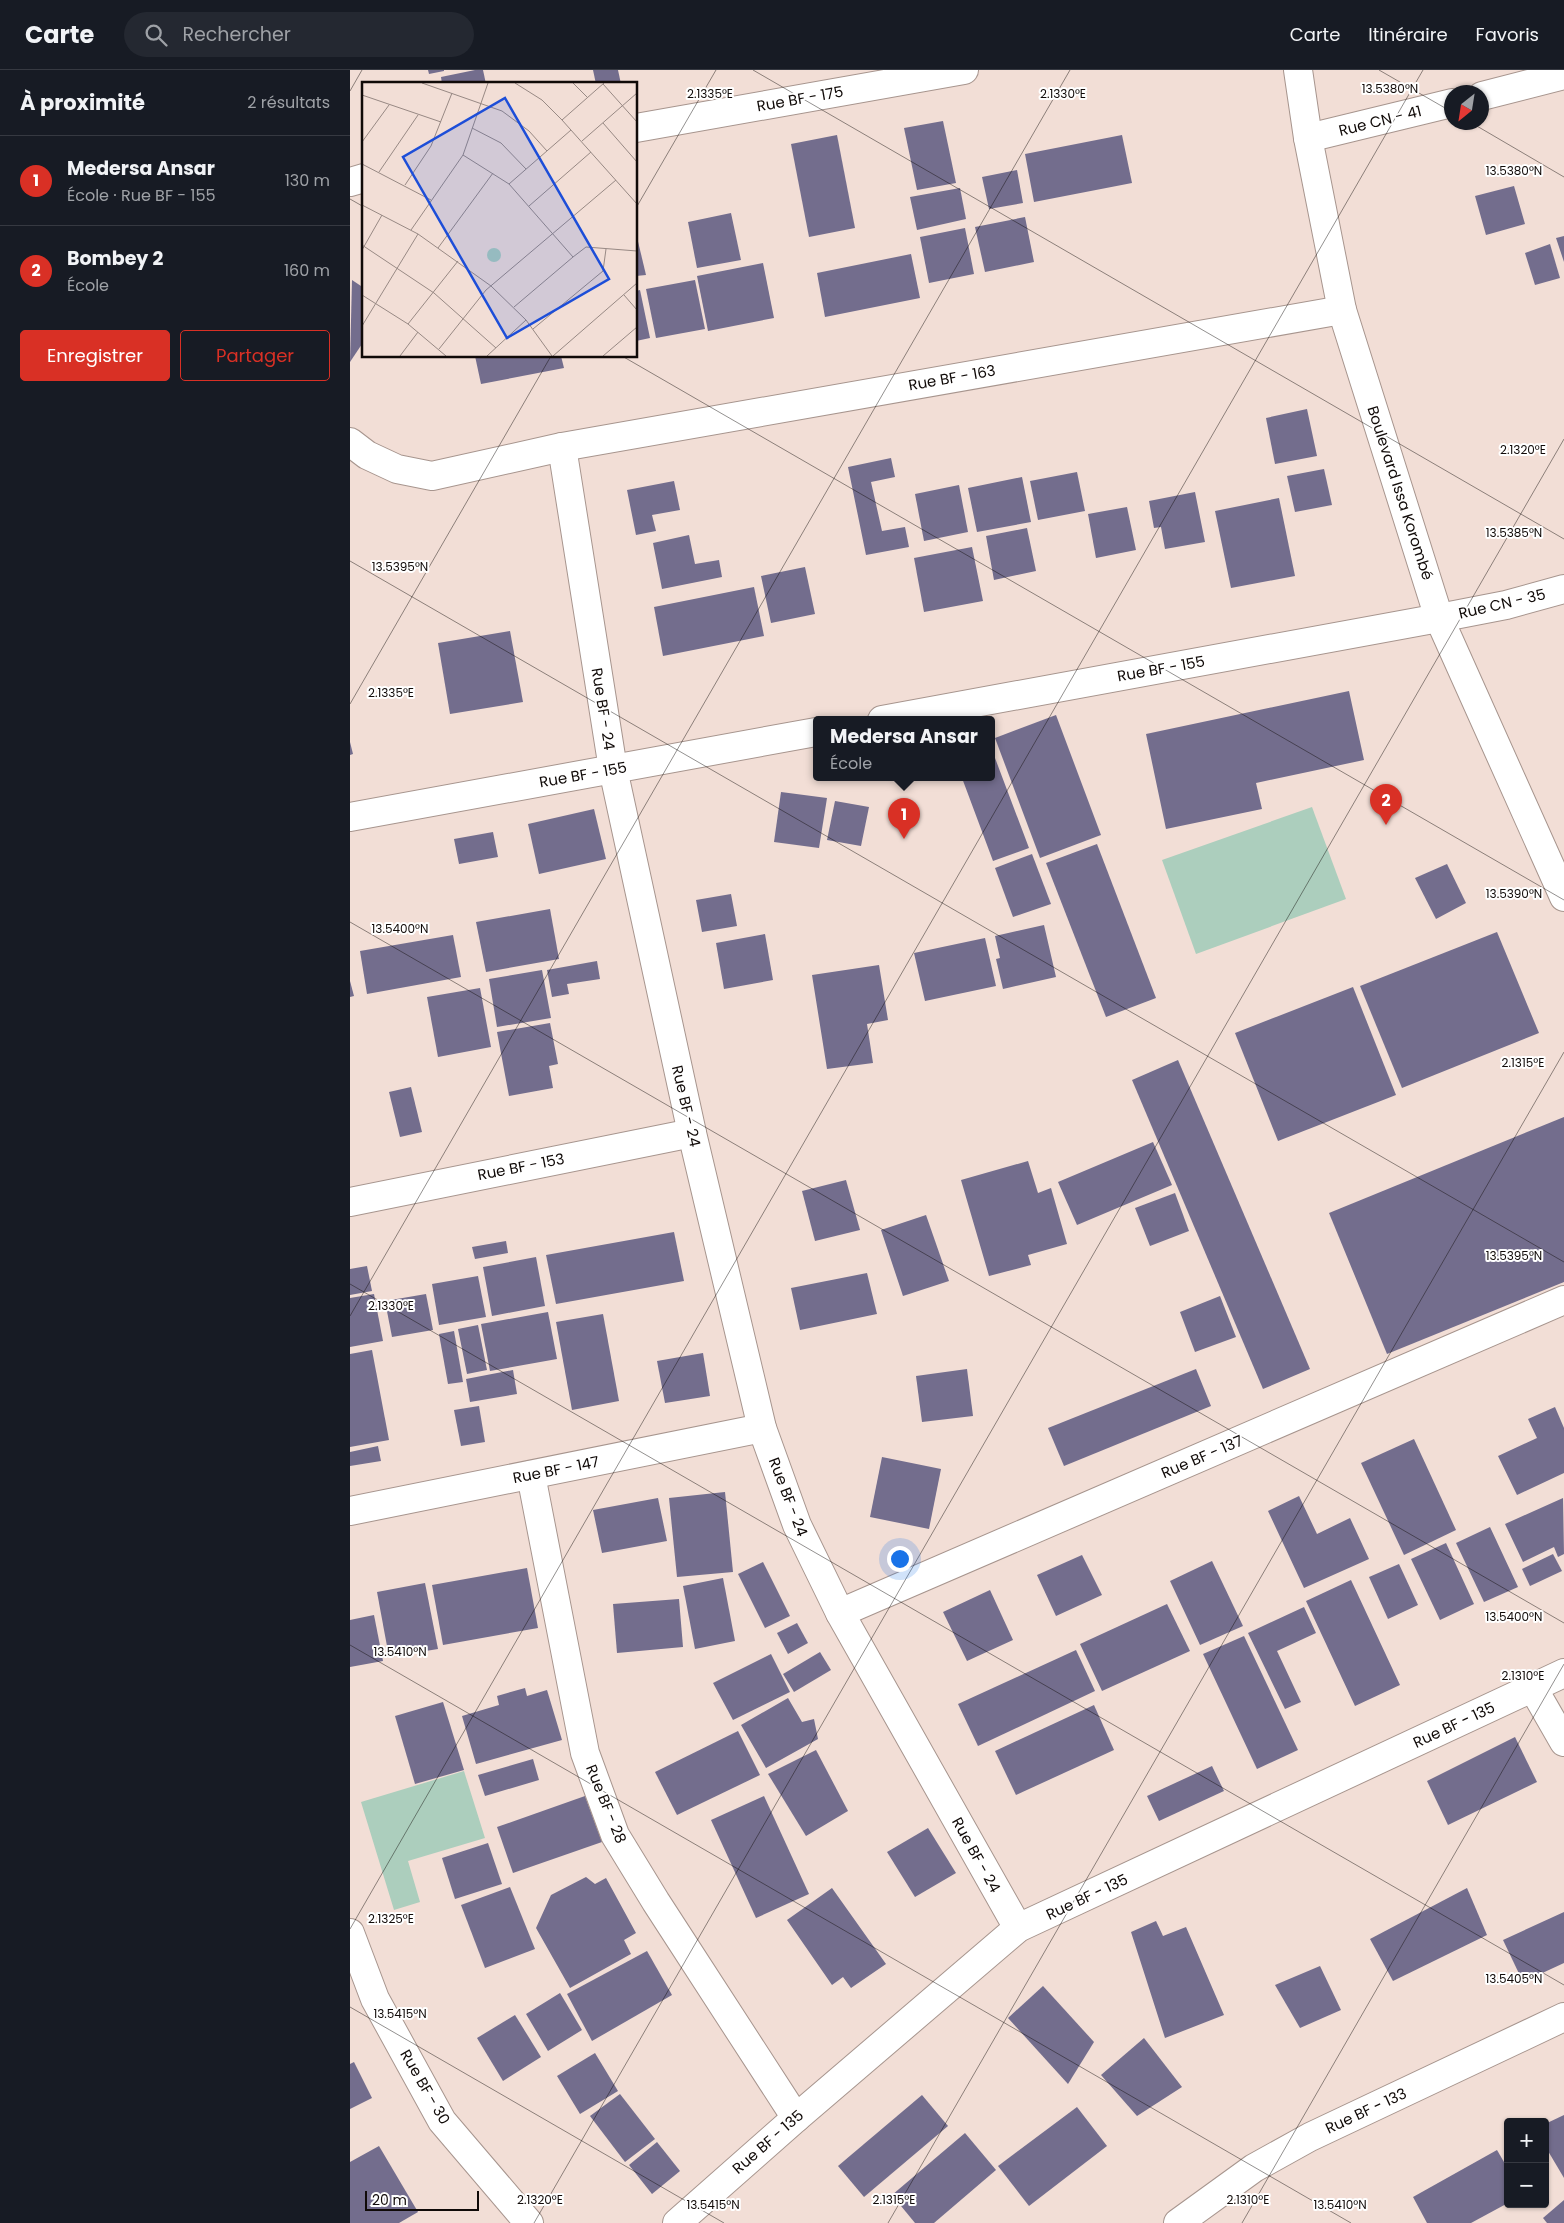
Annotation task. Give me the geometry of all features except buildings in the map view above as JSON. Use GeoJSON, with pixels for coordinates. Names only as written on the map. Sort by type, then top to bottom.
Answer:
{"type":"FeatureCollection","features":[{"type":"Feature","properties":{"kind":"street","name":"Rue BF - 175"},"geometry":{"type":"LineString","coordinates":[[638,128],[964,70]]}},
{"type":"Feature","properties":{"kind":"street","name":"Boulevard Issa Korombé"},"geometry":{"type":"LineString","coordinates":[[1298,70],[1308,138],[1342,310],[1439,618],[1564,897]]}},
{"type":"Feature","properties":{"kind":"street"},"geometry":{"type":"LineString","coordinates":[[1489,94],[1564,75]]}},
{"type":"Feature","properties":{"kind":"street","name":"Rue CN - 41"},"geometry":{"type":"LineString","coordinates":[[1308,138],[1444,105]]}},
{"type":"Feature","properties":{"kind":"street","name":"Rue BF - 163"},"geometry":{"type":"LineString","coordinates":[[562,447],[1342,310]]}},
{"type":"Feature","properties":{"kind":"street"},"geometry":{"type":"LineString","coordinates":[[350,442],[366,454],[397,469],[432,476],[562,447]]}},
{"type":"Feature","properties":{"kind":"street","name":"Rue BF - 24"},"geometry":{"type":"LineString","coordinates":[[562,447],[613,770],[692,1133],[762,1428],[797,1525],[840,1613],[1018,1928]]}},
{"type":"Feature","properties":{"kind":"street","name":"Rue CN - 35"},"geometry":{"type":"LineString","coordinates":[[1439,618],[1506,605],[1564,589]]}},
{"type":"Feature","properties":{"kind":"street","name":"Rue BF - 155"},"geometry":{"type":"LineString","coordinates":[[904,716],[1439,618]]}},
{"type":"Feature","properties":{"kind":"street","name":"Rue BF - 155"},"geometry":{"type":"LineString","coordinates":[[350,817],[813,733]]}},
{"type":"Feature","properties":{"kind":"street","name":"Rue BF - 153"},"geometry":{"type":"LineString","coordinates":[[350,1202],[692,1133]]}},
{"type":"Feature","properties":{"kind":"street","name":"Rue BF - 137"},"geometry":{"type":"LineString","coordinates":[[840,1613],[1564,1300]]}},
{"type":"Feature","properties":{"kind":"street","name":"Rue BF - 147"},"geometry":{"type":"LineString","coordinates":[[350,1511],[762,1428]]}},
{"type":"Feature","properties":{"kind":"street","name":"Rue BF - 28"},"geometry":{"type":"LineString","coordinates":[[531,1475],[585,1753],[615,1835],[656,1902],[796,2118]]}},
{"type":"Feature","properties":{"kind":"street","name":"Rue BF - 135"},"geometry":{"type":"LineString","coordinates":[[677,2223],[796,2118],[1018,1928],[1564,1673]]}},
{"type":"Feature","properties":{"kind":"street"},"geometry":{"type":"LineString","coordinates":[[1534,1688],[1564,1742]]}},
{"type":"Feature","properties":{"kind":"street","name":"Rue BF - 30"},"geometry":{"type":"LineString","coordinates":[[350,1934],[375,1999],[442,2121],[529,2223]]}},
{"type":"Feature","properties":{"kind":"street","name":"Rue BF - 133"},"geometry":{"type":"LineString","coordinates":[[1178,2223],[1254,2168],[1310,2137],[1564,2018]]}},
{"type":"Feature","properties":{"kind":"green space"},"geometry":{"type":"Polygon","coordinates":[[[1312,807],[1346,899],[1196,954],[1162,860],[1312,807]]]}},
{"type":"Feature","properties":{"kind":"green space"},"geometry":{"type":"Polygon","coordinates":[[[464,1771],[485,1838],[408,1861],[420,1902],[394,1910],[361,1802],[464,1771]]]}},
{"type":"Feature","properties":{"kind":"place","name":"Bombey 2"},"geometry":{"type":"Point","coordinates":[1386,825]}},
{"type":"Feature","properties":{"kind":"place","name":"Medersa Ansar"},"geometry":{"type":"Point","coordinates":[904,839]}}]}
